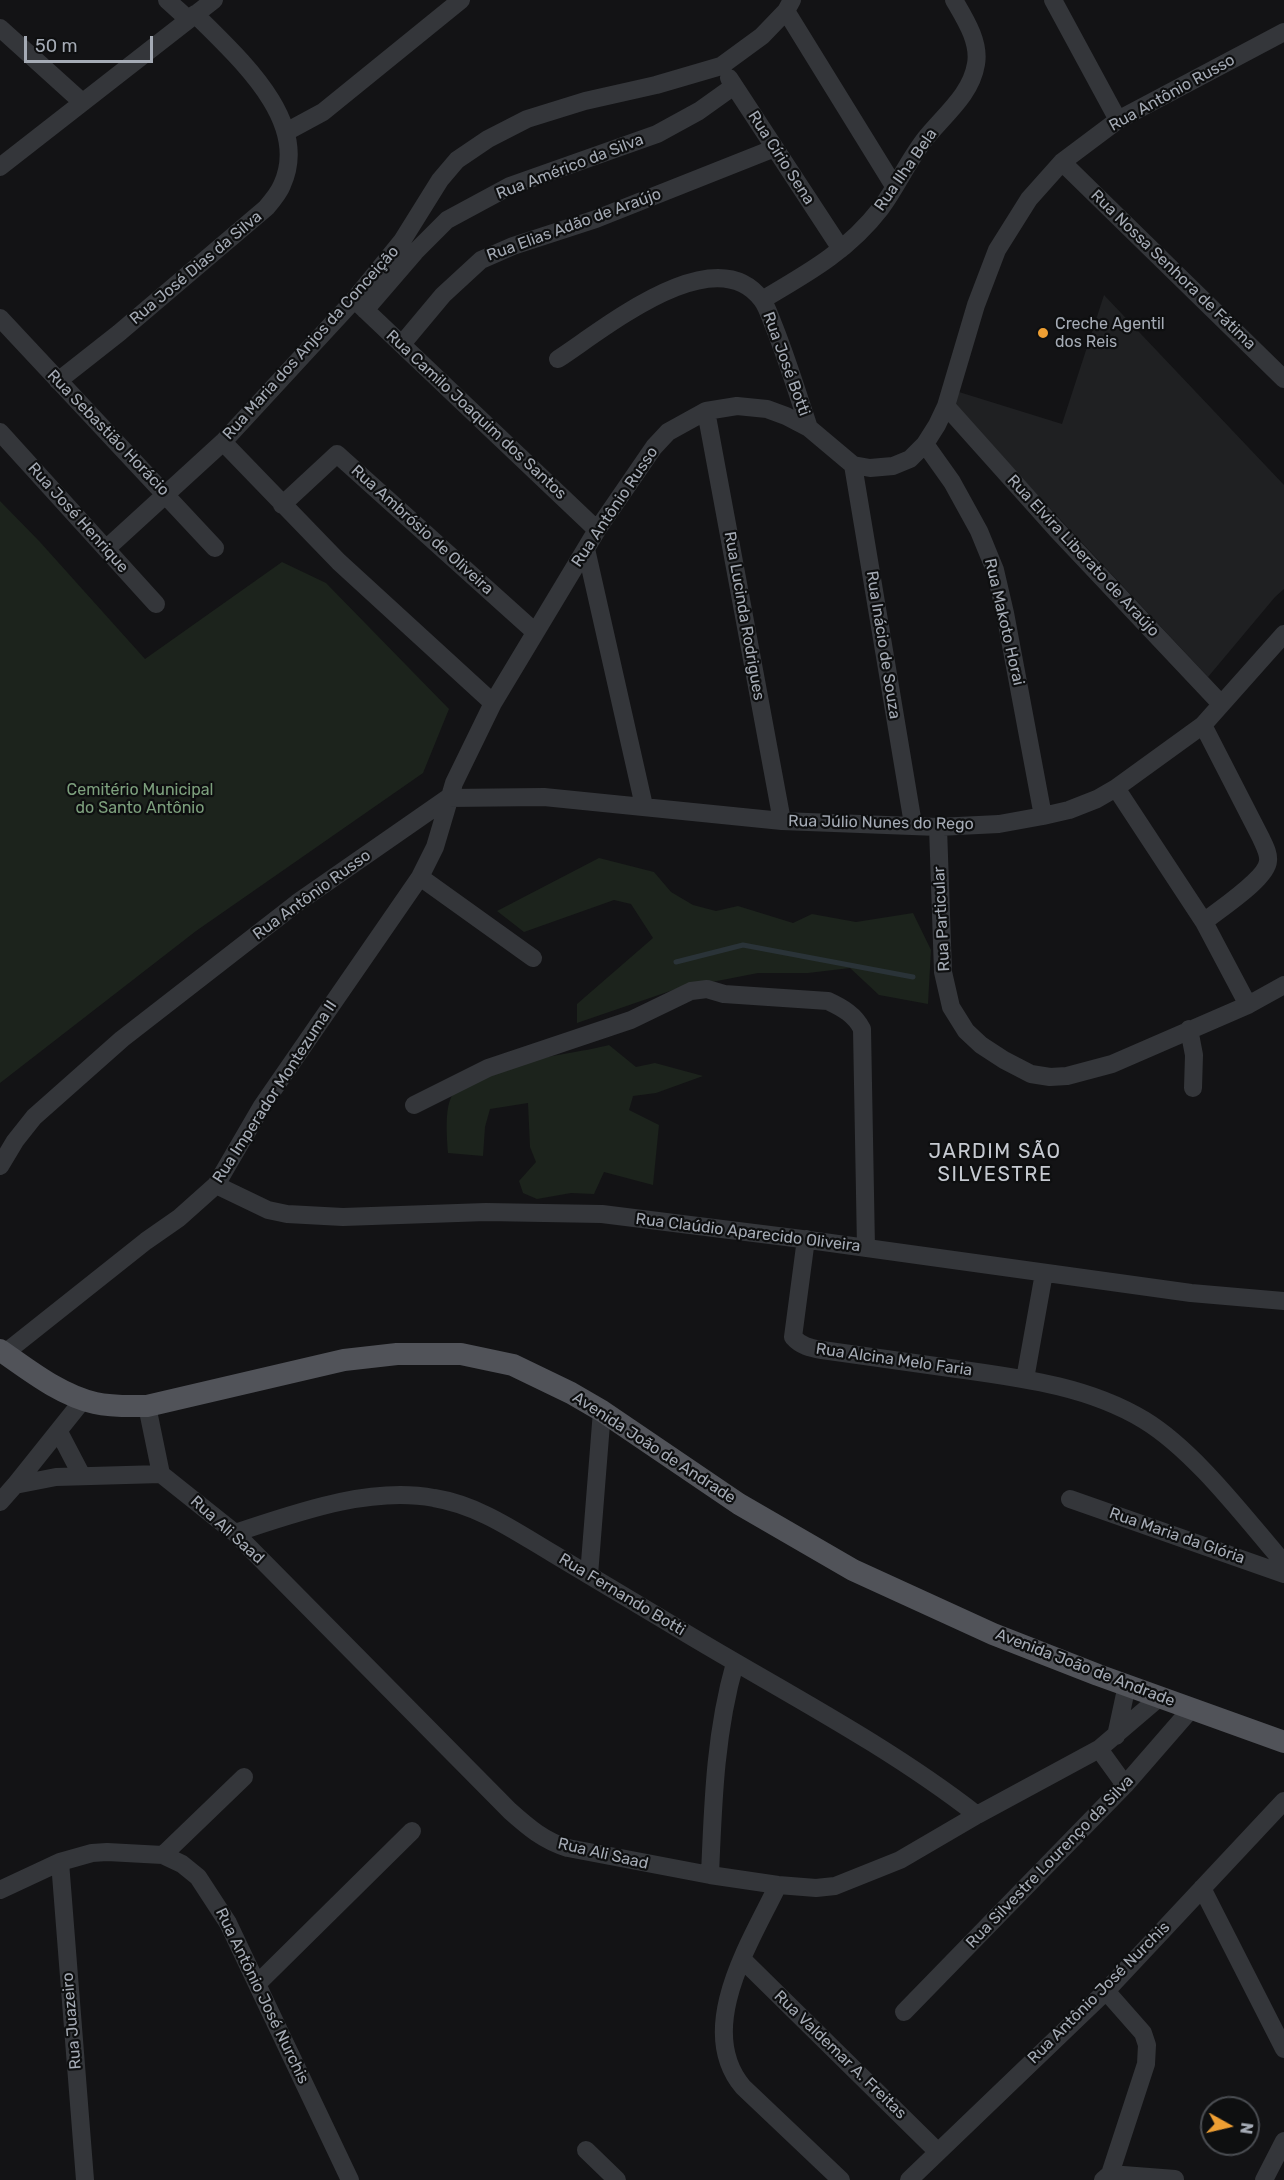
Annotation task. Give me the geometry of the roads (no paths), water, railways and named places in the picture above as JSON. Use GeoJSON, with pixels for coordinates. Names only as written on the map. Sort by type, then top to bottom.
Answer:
{"type":"FeatureCollection","features":[{"type":"Feature","properties":{"kind":"main road","name":"Avenida João de Andrade"},"geometry":{"type":"LineString","coordinates":[[2,1352],[54,1386],[83,1400],[109,1405],[147,1406],[344,1360],[397,1354],[474,1355],[513,1365],[602,1411],[739,1504],[853,1570],[993,1634],[1284,1742]]}},
{"type":"Feature","properties":{"kind":"street","name":"Rua José Dias da Silva"},"geometry":{"type":"LineString","coordinates":[[58,381],[266,208],[282,186],[287,169],[289,150],[286,132],[276,106],[261,86],[192,17],[167,0]]}},
{"type":"Feature","properties":{"kind":"street"},"geometry":{"type":"LineString","coordinates":[[0,167],[214,0]]}},
{"type":"Feature","properties":{"kind":"street"},"geometry":{"type":"LineString","coordinates":[[286,132],[323,112],[461,0]]}},
{"type":"Feature","properties":{"kind":"street","name":"Rua Ilha Bela"},"geometry":{"type":"LineString","coordinates":[[762,300],[821,266],[870,221],[913,155],[966,90],[973,77],[976,61],[975,44],[954,0]]}},
{"type":"Feature","properties":{"kind":"street"},"geometry":{"type":"LineString","coordinates":[[1053,0],[1118,120]]}},
{"type":"Feature","properties":{"kind":"street"},"geometry":{"type":"LineString","coordinates":[[789,5],[894,186]]}},
{"type":"Feature","properties":{"kind":"street","name":"Rua Maria dos Anjos da Conceição"},"geometry":{"type":"LineString","coordinates":[[106,549],[223,442],[360,305],[440,180],[457,160],[488,139],[527,119],[585,101],[656,85],[721,66],[753,43],[789,5]]}},
{"type":"Feature","properties":{"kind":"street"},"geometry":{"type":"LineString","coordinates":[[0,28],[82,102]]}},
{"type":"Feature","properties":{"kind":"street","name":"Rua Antônio Russo"},"geometry":{"type":"LineString","coordinates":[[0,1166],[15,1141],[34,1117],[122,1039],[297,903],[448,798],[493,703],[535,632],[597,530],[654,447],[668,432],[706,411],[737,406],[767,409],[809,428],[853,465],[870,468],[893,466],[910,459],[925,444],[946,406],[976,305],[997,250],[1029,199],[1062,162],[1118,120],[1284,32]]}},
{"type":"Feature","properties":{"kind":"street","name":"Rua Círio Sena"},"geometry":{"type":"LineString","coordinates":[[721,66],[841,249]]}},
{"type":"Feature","properties":{"kind":"street","name":"Rua Américo da Silva"},"geometry":{"type":"LineString","coordinates":[[360,305],[447,220],[510,186],[657,134],[699,111],[734,86]]}},
{"type":"Feature","properties":{"kind":"street","name":"Rua Elias Adão de Araújo"},"geometry":{"type":"LineString","coordinates":[[402,344],[443,295],[481,260],[513,246],[596,219],[775,148]]}},
{"type":"Feature","properties":{"kind":"street","name":"Rua Nossa Senhora de Fátima"},"geometry":{"type":"LineString","coordinates":[[1062,162],[1284,378]]}},
{"type":"Feature","properties":{"kind":"street"},"geometry":{"type":"LineString","coordinates":[[428,198],[447,220]]}},
{"type":"Feature","properties":{"kind":"street"},"geometry":{"type":"LineString","coordinates":[[558,359],[639,306],[671,288],[689,282],[710,277],[726,278],[752,290],[762,300]]}},
{"type":"Feature","properties":{"kind":"street","name":"Rua José Botti"},"geometry":{"type":"LineString","coordinates":[[762,300],[783,350],[809,428]]}},
{"type":"Feature","properties":{"kind":"street","name":"Rua Camilo Joaquim dos Santos"},"geometry":{"type":"LineString","coordinates":[[360,305],[597,530]]}},
{"type":"Feature","properties":{"kind":"street","name":"Rua Sebastião Horácio"},"geometry":{"type":"LineString","coordinates":[[0,318],[216,548]]}},
{"type":"Feature","properties":{"kind":"street","name":"Rua Elvira Liberato de Araújo"},"geometry":{"type":"LineString","coordinates":[[946,406],[1056,529],[1221,704]]}},
{"type":"Feature","properties":{"kind":"street","name":"Rua Lucinda Rodrigues"},"geometry":{"type":"LineString","coordinates":[[706,411],[782,821]]}},
{"type":"Feature","properties":{"kind":"street","name":"Rua José Henrique"},"geometry":{"type":"LineString","coordinates":[[0,432],[156,604]]}},
{"type":"Feature","properties":{"kind":"street"},"geometry":{"type":"LineString","coordinates":[[223,442],[339,562],[493,703]]}},
{"type":"Feature","properties":{"kind":"street","name":"Rua Makoto Horai"},"geometry":{"type":"LineString","coordinates":[[925,444],[952,482],[979,531],[995,570],[1044,816]]}},
{"type":"Feature","properties":{"kind":"street","name":"Rua Ambrósio de Oliveira"},"geometry":{"type":"LineString","coordinates":[[282,505],[338,454],[535,632]]}},
{"type":"Feature","properties":{"kind":"street","name":"Rua Inácio de Souza"},"geometry":{"type":"LineString","coordinates":[[853,465],[913,824]]}},
{"type":"Feature","properties":{"kind":"street"},"geometry":{"type":"LineString","coordinates":[[586,549],[644,806]]}},
{"type":"Feature","properties":{"kind":"street","name":"Rua Júlio Nunes do Rego"},"geometry":{"type":"LineString","coordinates":[[448,798],[544,797],[782,821],[913,824],[938,827],[999,824],[1044,816],[1069,810],[1097,799],[1116,788],[1203,725],[1284,634]]}},
{"type":"Feature","properties":{"kind":"street"},"geometry":{"type":"LineString","coordinates":[[1203,725],[1261,838],[1268,855],[1268,862],[1262,874],[1203,922]]}},
{"type":"Feature","properties":{"kind":"street"},"geometry":{"type":"LineString","coordinates":[[1116,788],[1203,922],[1248,1005]]}},
{"type":"Feature","properties":{"kind":"street","name":"Rua Imperador Montezuma II"},"geometry":{"type":"LineString","coordinates":[[2,1352],[179,1218],[216,1185],[262,1106],[420,877],[435,847],[448,798]]}},
{"type":"Feature","properties":{"kind":"street","name":"Rua Particular"},"geometry":{"type":"LineString","coordinates":[[938,827],[943,972],[951,1007],[966,1031],[981,1046],[1032,1074],[1050,1077],[1067,1076],[1112,1064],[1283,988]]}},
{"type":"Feature","properties":{"kind":"street"},"geometry":{"type":"LineString","coordinates":[[420,877],[533,958]]}},
{"type":"Feature","properties":{"kind":"street"},"geometry":{"type":"LineString","coordinates":[[414,1105],[488,1068],[631,1020],[691,992],[707,988],[724,994],[828,1001],[857,1019],[862,1029],[866,1248]]}},
{"type":"Feature","properties":{"kind":"street"},"geometry":{"type":"LineString","coordinates":[[1189,1029],[1194,1055],[1193,1088]]}},
{"type":"Feature","properties":{"kind":"street","name":"Rua Claúdio Aparecido Oliveira"},"geometry":{"type":"LineString","coordinates":[[216,1185],[268,1210],[287,1214],[343,1217],[486,1212],[602,1214],[806,1239],[1191,1293],[1284,1301]]}},
{"type":"Feature","properties":{"kind":"street","name":"Rua Alcina Melo Faria"},"geometry":{"type":"LineString","coordinates":[[806,1239],[793,1337],[798,1342],[806,1347],[822,1350],[1025,1378]]}},
{"type":"Feature","properties":{"kind":"street"},"geometry":{"type":"LineString","coordinates":[[1044,1273],[1025,1378],[1095,1397],[1152,1425],[1194,1461],[1284,1563]]}},
{"type":"Feature","properties":{"kind":"street"},"geometry":{"type":"LineString","coordinates":[[0,1502],[83,1400]]}},
{"type":"Feature","properties":{"kind":"street"},"geometry":{"type":"LineString","coordinates":[[15,1485],[56,1477],[161,1474],[147,1406]]}},
{"type":"Feature","properties":{"kind":"street"},"geometry":{"type":"LineString","coordinates":[[589,1575],[602,1411]]}},
{"type":"Feature","properties":{"kind":"street"},"geometry":{"type":"LineString","coordinates":[[58,1432],[82,1476]]}},
{"type":"Feature","properties":{"kind":"street","name":"Rua Ali Saad"},"geometry":{"type":"LineString","coordinates":[[161,1474],[235,1533],[510,1811],[536,1834],[568,1848],[710,1875],[778,1885],[816,1888],[836,1886],[900,1860],[977,1815],[1100,1749],[1160,1697]]}},
{"type":"Feature","properties":{"kind":"street","name":"Rua Fernando Botti"},"geometry":{"type":"LineString","coordinates":[[235,1533],[312,1508],[370,1498],[410,1495],[434,1498],[472,1508],[877,1745],[929,1779],[977,1815]]}},
{"type":"Feature","properties":{"kind":"street","name":"Rua Maria da Glória"},"geometry":{"type":"LineString","coordinates":[[1070,1499],[1284,1574]]}},
{"type":"Feature","properties":{"kind":"street"},"geometry":{"type":"LineString","coordinates":[[710,1875],[720,1728],[735,1663]]}},
{"type":"Feature","properties":{"kind":"street"},"geometry":{"type":"LineString","coordinates":[[1116,1736],[1127,1685]]}},
{"type":"Feature","properties":{"kind":"street","name":"Rua Silvestre Lourenço da Silva"},"geometry":{"type":"LineString","coordinates":[[904,2012],[1125,1785],[1192,1708]]}},
{"type":"Feature","properties":{"kind":"street"},"geometry":{"type":"LineString","coordinates":[[1100,1749],[1125,1785]]}},
{"type":"Feature","properties":{"kind":"street"},"geometry":{"type":"LineString","coordinates":[[163,1855],[244,1777]]}},
{"type":"Feature","properties":{"kind":"street","name":"Rua Antônio José Nurchis"},"geometry":{"type":"LineString","coordinates":[[909,2180],[1106,1991],[1284,1801]]}},
{"type":"Feature","properties":{"kind":"street"},"geometry":{"type":"LineString","coordinates":[[258,1983],[412,1831]]}},
{"type":"Feature","properties":{"kind":"street","name":"Rua Antônio José Nurchis"},"geometry":{"type":"LineString","coordinates":[[0,1890],[60,1862],[92,1853],[163,1855],[182,1864],[198,1876],[228,1923],[258,1983],[350,2180]]}},
{"type":"Feature","properties":{"kind":"street","name":"Rua Juazeiro"},"geometry":{"type":"LineString","coordinates":[[60,1862],[85,2180]]}},
{"type":"Feature","properties":{"kind":"street"},"geometry":{"type":"LineString","coordinates":[[778,1885],[732,1983],[724,2017],[726,2058],[734,2076],[841,2180]]}},
{"type":"Feature","properties":{"kind":"street"},"geometry":{"type":"LineString","coordinates":[[1202,1888],[1284,2049]]}},
{"type":"Feature","properties":{"kind":"street","name":"Rua Valdemar A. Freitas"},"geometry":{"type":"LineString","coordinates":[[742,1959],[938,2152]]}},
{"type":"Feature","properties":{"kind":"street"},"geometry":{"type":"LineString","coordinates":[[1106,1991],[1143,2033],[1147,2045],[1146,2064],[1107,2177],[1175,2179]]}},
{"type":"Feature","properties":{"kind":"street"},"geometry":{"type":"LineString","coordinates":[[1264,2180],[1284,2141]]}},
{"type":"Feature","properties":{"kind":"street"},"geometry":{"type":"LineString","coordinates":[[586,2150],[616,2180]]}},
{"type":"Feature","properties":{"kind":"waterway"},"geometry":{"type":"LineString","coordinates":[[676,962],[743,945],[913,977]]}},
{"type":"Feature","properties":{"kind":"place","name":"Creche Agentil dos Reis"},"geometry":{"type":"Point","coordinates":[1043,333]}},
{"type":"Feature","properties":{"kind":"district","name":"JARDIM SÃO SILVESTRE"},"geometry":{"type":"Point","coordinates":[995,1164]}},
{"type":"Feature","properties":{"kind":"park label","name":"Cemitério Municipal do Santo Antônio"},"geometry":{"type":"Point","coordinates":[140,799]}}]}
